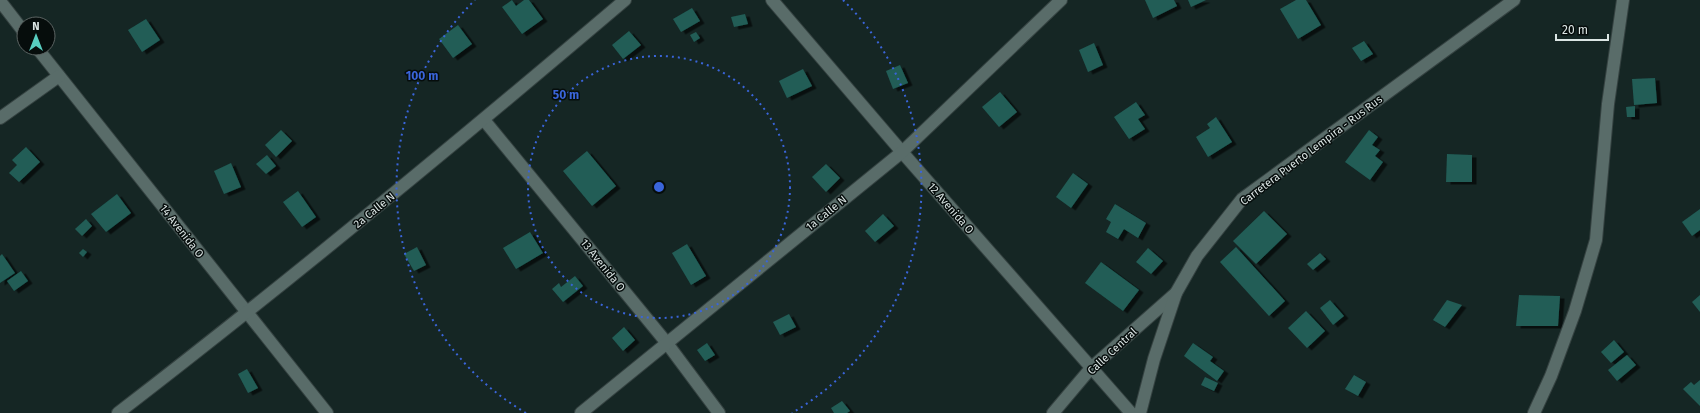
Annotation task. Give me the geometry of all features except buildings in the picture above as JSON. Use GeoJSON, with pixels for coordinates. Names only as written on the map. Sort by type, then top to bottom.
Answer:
{"type":"FeatureCollection","features":[{"type":"Feature","properties":{"kind":"street","name":"2a Calle N"},"geometry":{"type":"LineString","coordinates":[[118,413],[248,314],[484,120],[625,0]]}},
{"type":"Feature","properties":{"kind":"street","name":"12 Avenida O"},"geometry":{"type":"LineString","coordinates":[[772,0],[902,152],[1131,413]]}},
{"type":"Feature","properties":{"kind":"street","name":"1a Calle N"},"geometry":{"type":"LineString","coordinates":[[581,413],[666,342],[902,152],[1061,0]]}},
{"type":"Feature","properties":{"kind":"street","name":"Carretera Puerto Lempira - Rus Rus"},"geometry":{"type":"LineString","coordinates":[[1140,413],[1154,359],[1176,293],[1197,256],[1242,199],[1514,0]]}},
{"type":"Feature","properties":{"kind":"street"},"geometry":{"type":"LineString","coordinates":[[1534,413],[1551,376],[1575,312],[1596,240],[1608,104],[1623,0]]}},
{"type":"Feature","properties":{"kind":"street"},"geometry":{"type":"LineString","coordinates":[[0,1],[16,22]]}},
{"type":"Feature","properties":{"kind":"street","name":"14 Avenida O"},"geometry":{"type":"LineString","coordinates":[[43,56],[327,413]]}},
{"type":"Feature","properties":{"kind":"street"},"geometry":{"type":"LineString","coordinates":[[0,118],[59,76]]}},
{"type":"Feature","properties":{"kind":"street","name":"13 Avenida O"},"geometry":{"type":"LineString","coordinates":[[484,120],[666,342],[719,413]]}},
{"type":"Feature","properties":{"kind":"street","name":"Calle Central"},"geometry":{"type":"LineString","coordinates":[[1053,413],[1091,368],[1176,293]]}}]}
